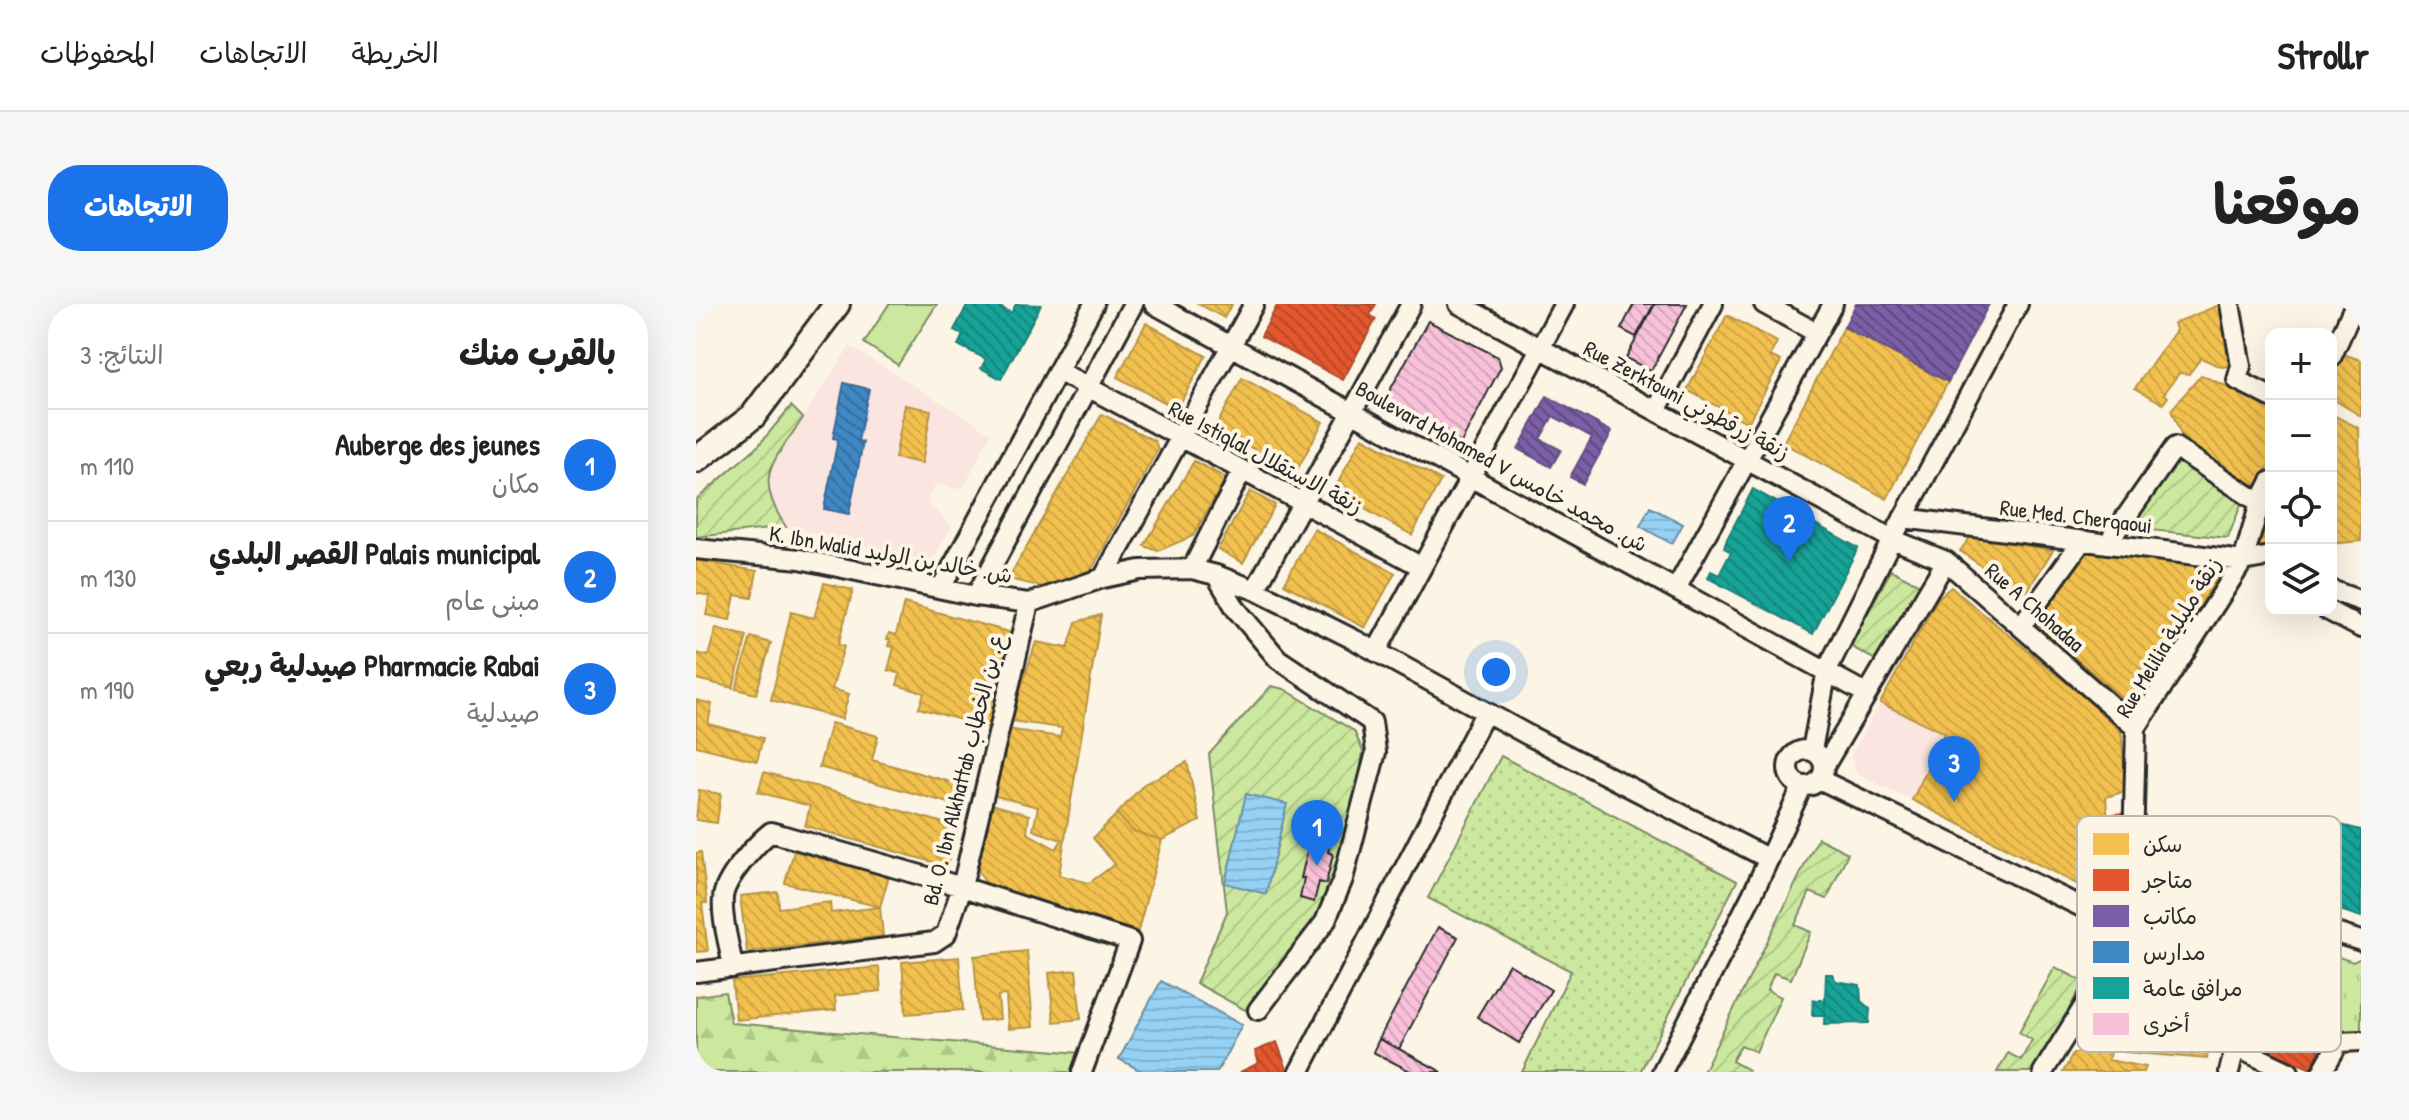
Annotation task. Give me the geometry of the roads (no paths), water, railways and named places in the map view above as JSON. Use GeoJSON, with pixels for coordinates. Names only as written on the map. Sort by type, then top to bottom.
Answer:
{"type":"FeatureCollection","features":[{"type":"Feature","properties":{"kind":"main road"},"geometry":{"type":"LineString","coordinates":[[696,460],[753,416],[837,304]]}},
{"type":"Feature","properties":{"kind":"street"},"geometry":{"type":"LineString","coordinates":[[941,588],[1094,304]]}},
{"type":"Feature","properties":{"kind":"street"},"geometry":{"type":"LineString","coordinates":[[976,596],[1133,304]]}},
{"type":"Feature","properties":{"kind":"street","name":"Boulevard Mohamed V ش. محمد خامس"},"geometry":{"type":"LineString","coordinates":[[1154,304],[1867,694]]}},
{"type":"Feature","properties":{"kind":"street"},"geometry":{"type":"LineString","coordinates":[[1103,578],[1254,304]]}},
{"type":"Feature","properties":{"kind":"street"},"geometry":{"type":"LineString","coordinates":[[1255,590],[1411,304]]}},
{"type":"Feature","properties":{"kind":"street","name":"Rue Zerktouni زنقة زرقطوني"},"geometry":{"type":"LineString","coordinates":[[1459,304],[1892,539]]}},
{"type":"Feature","properties":{"kind":"street"},"geometry":{"type":"LineString","coordinates":[[1376,652],[1564,304]]}},
{"type":"Feature","properties":{"kind":"street"},"geometry":{"type":"LineString","coordinates":[[1656,411],[1713,304]]}},
{"type":"Feature","properties":{"kind":"street"},"geometry":{"type":"LineString","coordinates":[[1764,304],[1817,333]]}},
{"type":"Feature","properties":{"kind":"street"},"geometry":{"type":"LineString","coordinates":[[1676,589],[1833,304]]}},
{"type":"Feature","properties":{"kind":"street"},"geometry":{"type":"LineString","coordinates":[[1812,750],[1827,670],[1892,539],[2018,304]]}},
{"type":"Feature","properties":{"kind":"street"},"geometry":{"type":"LineString","coordinates":[[2230,304],[2241,366],[2237,380],[2265,394]]}},
{"type":"Feature","properties":{"kind":"street"},"geometry":{"type":"LineString","coordinates":[[2337,344],[2355,304]]}},
{"type":"Feature","properties":{"kind":"street","name":"Rue Istiqlal زنقة الاستقلال"},"geometry":{"type":"LineString","coordinates":[[1058,371],[1422,567]]}},
{"type":"Feature","properties":{"kind":"street"},"geometry":{"type":"LineString","coordinates":[[2107,544],[2175,447],[2260,503]]}},
{"type":"Feature","properties":{"kind":"street"},"geometry":{"type":"LineString","coordinates":[[1192,569],[1242,471]]}},
{"type":"Feature","properties":{"kind":"street","name":"Rue Melilia زنقة مليلية"},"geometry":{"type":"LineString","coordinates":[[2134,816],[2136,728],[2243,561],[2265,493]]}},
{"type":"Feature","properties":{"kind":"street","name":"Rue Med. Cherqaoui"},"geometry":{"type":"LineString","coordinates":[[1903,518],[2243,561],[2265,557]]}},
{"type":"Feature","properties":{"kind":"street","name":"Rue A Chohadaa"},"geometry":{"type":"LineString","coordinates":[[1892,539],[1946,561],[2136,728]]}},
{"type":"Feature","properties":{"kind":"street"},"geometry":{"type":"LineString","coordinates":[[2021,626],[2082,541]]}},
{"type":"Feature","properties":{"kind":"street","name":"K. Ibn Walid ش. خالد بن الوليد"},"geometry":{"type":"LineString","coordinates":[[696,549],[800,559],[976,596],[1029,603]]}},
{"type":"Feature","properties":{"kind":"street"},"geometry":{"type":"LineString","coordinates":[[1946,561],[1823,772],[1812,786],[1802,787],[1792,780],[1789,763],[1795,753],[1812,750],[1818,753],[1823,772],[2077,903]]}},
{"type":"Feature","properties":{"kind":"street"},"geometry":{"type":"LineString","coordinates":[[1029,603],[1103,578],[1140,570],[1192,569],[1216,575],[1255,590],[1376,652],[1485,713],[1769,859]]}},
{"type":"Feature","properties":{"kind":"street"},"geometry":{"type":"LineString","coordinates":[[1216,575],[1236,609],[1278,659],[1372,722],[1376,752],[1343,879],[1325,922],[1258,1010]]}},
{"type":"Feature","properties":{"kind":"street"},"geometry":{"type":"LineString","coordinates":[[2337,592],[2361,601]]}},
{"type":"Feature","properties":{"kind":"street","name":"Bd. O. Ibn Alkhattab ع. بن الخطاب"},"geometry":{"type":"LineString","coordinates":[[696,972],[934,942],[946,934],[962,887],[1029,603]]}},
{"type":"Feature","properties":{"kind":"street"},"geometry":{"type":"LineString","coordinates":[[2337,615],[2361,628]]}},
{"type":"Feature","properties":{"kind":"street"},"geometry":{"type":"LineString","coordinates":[[1299,1072],[1485,713]]}},
{"type":"Feature","properties":{"kind":"street"},"geometry":{"type":"LineString","coordinates":[[1662,1072],[1802,787]]}},
{"type":"Feature","properties":{"kind":"street"},"geometry":{"type":"LineString","coordinates":[[733,968],[724,889],[758,843],[771,832],[962,887],[1130,941],[1082,1072]]}},
{"type":"Feature","properties":{"kind":"street"},"geometry":{"type":"LineString","coordinates":[[2341,935],[2361,941]]}},
{"type":"Feature","properties":{"kind":"street"},"geometry":{"type":"LineString","coordinates":[[2043,1072],[2077,1018]]}},
{"type":"Feature","properties":{"kind":"street"},"geometry":{"type":"LineString","coordinates":[[2341,1042],[2361,1041]]}},
{"type":"Feature","properties":{"kind":"street"},"geometry":{"type":"LineString","coordinates":[[2229,1072],[2235,1052]]}},
{"type":"Feature","properties":{"kind":"street"},"geometry":{"type":"LineString","coordinates":[[2247,1052],[2289,1072]]}},
{"type":"Feature","properties":{"kind":"street"},"geometry":{"type":"LineString","coordinates":[[2322,1072],[2333,1052]]}},
{"type":"Feature","properties":{"kind":"water"},"geometry":{"type":"Polygon","coordinates":[[[1650,507],[1683,524],[1672,544],[1640,526],[1650,507]]]}},
{"type":"Feature","properties":{"kind":"water"},"geometry":{"type":"Polygon","coordinates":[[[1246,794],[1287,804],[1266,894],[1225,883],[1246,794]]]}},
{"type":"Feature","properties":{"kind":"water"},"geometry":{"type":"Polygon","coordinates":[[[1161,981],[1242,1025],[1217,1072],[1143,1072],[1119,1059],[1161,981]]]}},
{"type":"Feature","properties":{"kind":"place","name":"Palais municipal القصر البلدي"},"geometry":{"type":"Point","coordinates":[1789,562]}},
{"type":"Feature","properties":{"kind":"place","name":"Pharmacie Rabai صيدلية ربعي"},"geometry":{"type":"Point","coordinates":[1954,802]}},
{"type":"Feature","properties":{"kind":"place","name":"Auberge des jeunes"},"geometry":{"type":"Point","coordinates":[1317,866]}}]}
